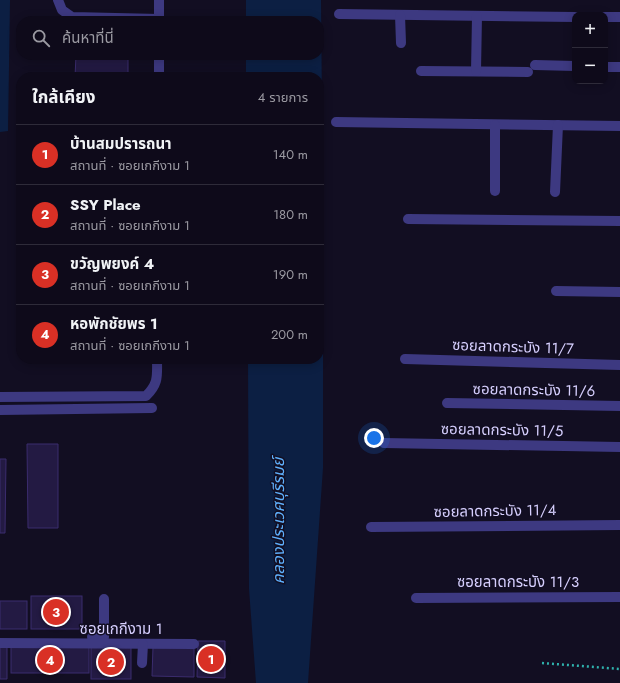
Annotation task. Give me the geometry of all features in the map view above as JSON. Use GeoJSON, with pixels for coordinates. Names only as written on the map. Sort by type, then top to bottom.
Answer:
{"type":"FeatureCollection","features":[{"type":"Feature","properties":{"kind":"street"},"geometry":{"type":"LineString","coordinates":[[58,0],[62,10],[71,16]]}},
{"type":"Feature","properties":{"kind":"street"},"geometry":{"type":"LineString","coordinates":[[159,16],[160,0]]}},
{"type":"Feature","properties":{"kind":"street"},"geometry":{"type":"LineString","coordinates":[[339,14],[572,17]]}},
{"type":"Feature","properties":{"kind":"street"},"geometry":{"type":"LineString","coordinates":[[400,15],[401,43]]}},
{"type":"Feature","properties":{"kind":"street"},"geometry":{"type":"LineString","coordinates":[[476,71],[477,16]]}},
{"type":"Feature","properties":{"kind":"street"},"geometry":{"type":"LineString","coordinates":[[608,17],[620,17]]}},
{"type":"Feature","properties":{"kind":"street"},"geometry":{"type":"LineString","coordinates":[[159,60],[159,72]]}},
{"type":"Feature","properties":{"kind":"street"},"geometry":{"type":"LineString","coordinates":[[421,71],[476,71],[572,66]]}},
{"type":"Feature","properties":{"kind":"street"},"geometry":{"type":"LineString","coordinates":[[608,67],[620,67]]}},
{"type":"Feature","properties":{"kind":"street"},"geometry":{"type":"LineString","coordinates":[[336,122],[620,126]]}},
{"type":"Feature","properties":{"kind":"street"},"geometry":{"type":"LineString","coordinates":[[495,125],[495,191]]}},
{"type":"Feature","properties":{"kind":"street"},"geometry":{"type":"LineString","coordinates":[[554,192],[558,126]]}},
{"type":"Feature","properties":{"kind":"street"},"geometry":{"type":"LineString","coordinates":[[408,219],[620,221]]}},
{"type":"Feature","properties":{"kind":"street"},"geometry":{"type":"LineString","coordinates":[[556,291],[620,292]]}},
{"type":"Feature","properties":{"kind":"street","name":"ซอยลาดกระบัง 11/7"},"geometry":{"type":"LineString","coordinates":[[405,359],[620,365]]}},
{"type":"Feature","properties":{"kind":"street"},"geometry":{"type":"LineString","coordinates":[[0,397],[146,396],[154,388],[157,378],[157,364]]}},
{"type":"Feature","properties":{"kind":"street","name":"ซอยลาดกระบัง 11/6"},"geometry":{"type":"LineString","coordinates":[[447,403],[620,406]]}},
{"type":"Feature","properties":{"kind":"street"},"geometry":{"type":"LineString","coordinates":[[0,410],[152,408]]}},
{"type":"Feature","properties":{"kind":"street","name":"ซอยลาดกระบัง 11/5"},"geometry":{"type":"LineString","coordinates":[[384,443],[620,447]]}},
{"type":"Feature","properties":{"kind":"street","name":"ซอยลาดกระบัง 11/4"},"geometry":{"type":"LineString","coordinates":[[371,528],[620,525]]}},
{"type":"Feature","properties":{"kind":"street","name":"ซอยลาดกระบัง 11/3"},"geometry":{"type":"LineString","coordinates":[[416,598],[620,597]]}},
{"type":"Feature","properties":{"kind":"street"},"geometry":{"type":"LineString","coordinates":[[0,637],[104,637],[104,599]]}},
{"type":"Feature","properties":{"kind":"street","name":"ซอยเกกีงาม 1"},"geometry":{"type":"LineString","coordinates":[[0,643],[194,644]]}},
{"type":"Feature","properties":{"kind":"street"},"geometry":{"type":"LineString","coordinates":[[142,663],[143,644]]}},
{"type":"Feature","properties":{"kind":"path"},"geometry":{"type":"LineString","coordinates":[[542,663],[620,669]]}},
{"type":"Feature","properties":{"kind":"water"},"geometry":{"type":"Polygon","coordinates":[[[0,0],[10,0],[8,131],[0,132],[0,0]]]}},
{"type":"Feature","properties":{"kind":"water"},"geometry":{"type":"Polygon","coordinates":[[[246,0],[321,0],[321,16],[246,16],[246,0]]]}},
{"type":"Feature","properties":{"kind":"water"},"geometry":{"type":"Polygon","coordinates":[[[246,60],[322,60],[322,72],[246,72],[246,60]]]}},
{"type":"Feature","properties":{"kind":"water","name":"คลองประเวศบุรีรมย์"},"geometry":{"type":"Polygon","coordinates":[[[248,364],[323,364],[323,468],[308,683],[256,683],[249,589],[248,364]]]}},
{"type":"Feature","properties":{"kind":"building"},"geometry":{"type":"Polygon","coordinates":[[[76,60],[128,60],[128,72],[75,72],[76,60]]]}},
{"type":"Feature","properties":{"kind":"building"},"geometry":{"type":"Polygon","coordinates":[[[27,444],[58,444],[58,528],[28,528],[27,444]]]}},
{"type":"Feature","properties":{"kind":"building"},"geometry":{"type":"Polygon","coordinates":[[[0,459],[6,459],[5,533],[0,533],[0,459]]]}},
{"type":"Feature","properties":{"kind":"building"},"geometry":{"type":"Polygon","coordinates":[[[31,596],[82,596],[82,629],[31,629],[31,596]]]}},
{"type":"Feature","properties":{"kind":"building"},"geometry":{"type":"Polygon","coordinates":[[[0,601],[27,601],[27,629],[0,629],[0,601]]]}},
{"type":"Feature","properties":{"kind":"building"},"geometry":{"type":"Polygon","coordinates":[[[198,641],[225,641],[225,678],[197,677],[198,641]]]}},
{"type":"Feature","properties":{"kind":"building"},"geometry":{"type":"Polygon","coordinates":[[[0,645],[7,646],[7,679],[0,679],[0,645]]]}},
{"type":"Feature","properties":{"kind":"building"},"geometry":{"type":"Polygon","coordinates":[[[91,646],[131,646],[131,679],[91,679],[91,646]]]}},
{"type":"Feature","properties":{"kind":"building"},"geometry":{"type":"Polygon","coordinates":[[[11,647],[89,647],[89,673],[11,673],[11,647]]]}},
{"type":"Feature","properties":{"kind":"building"},"geometry":{"type":"Polygon","coordinates":[[[153,647],[194,648],[194,677],[152,676],[153,647]]]}},
{"type":"Feature","properties":{"kind":"place","name":"ขวัญพยงค์ 4"},"geometry":{"type":"Point","coordinates":[56,612]}},
{"type":"Feature","properties":{"kind":"place","name":"บ้านสมปรารถนา"},"geometry":{"type":"Point","coordinates":[211,659]}},
{"type":"Feature","properties":{"kind":"place","name":"หอพักชัยพร 1"},"geometry":{"type":"Point","coordinates":[50,660]}},
{"type":"Feature","properties":{"kind":"place","name":"SSY Place"},"geometry":{"type":"Point","coordinates":[111,662]}}]}
